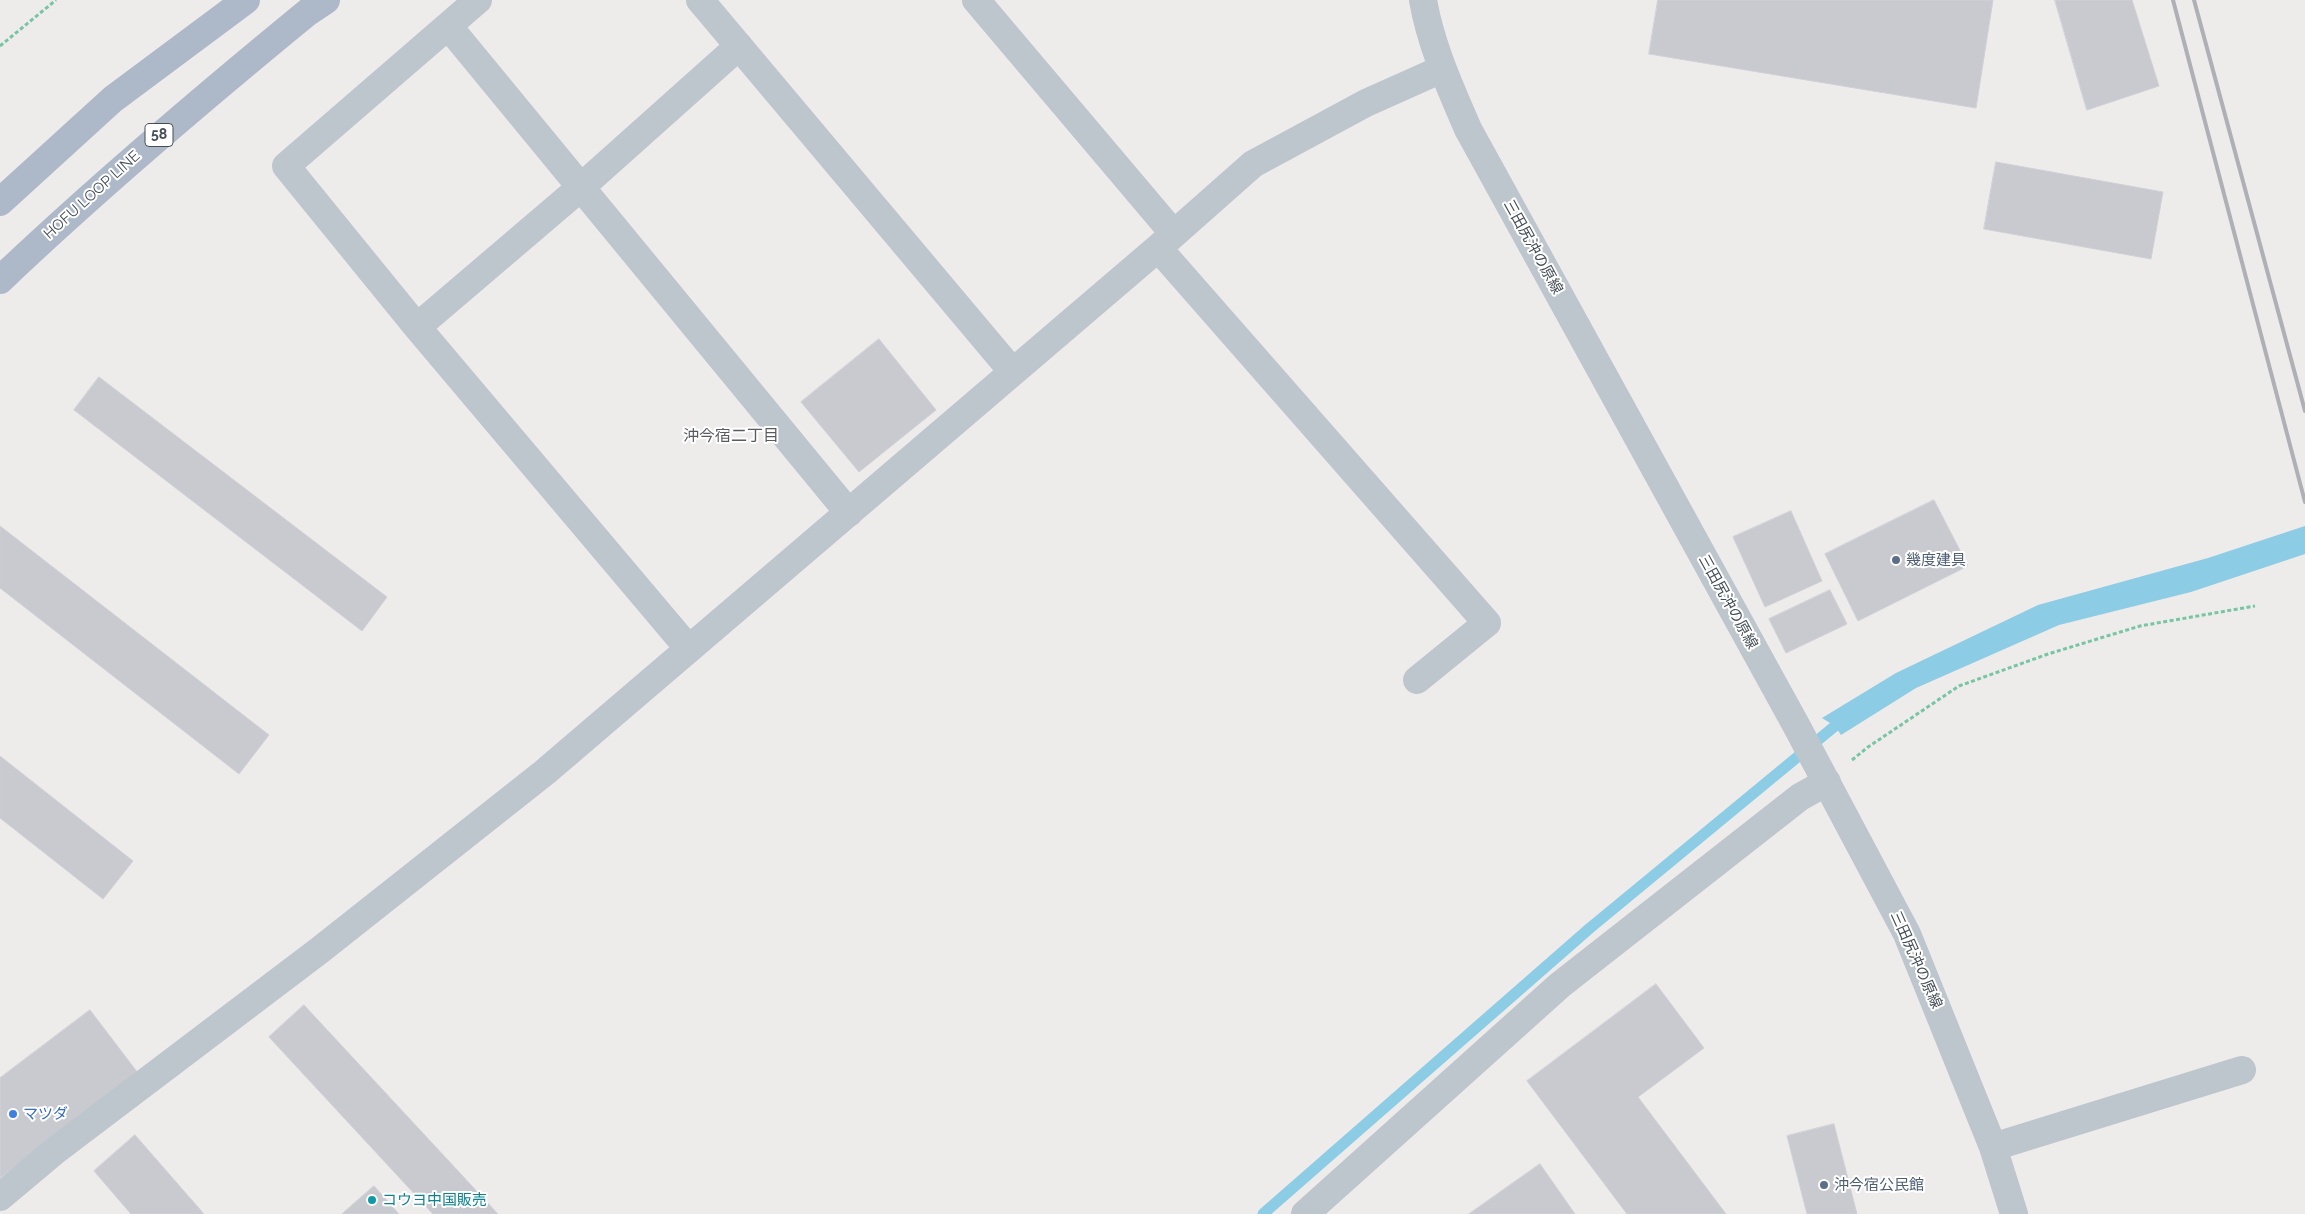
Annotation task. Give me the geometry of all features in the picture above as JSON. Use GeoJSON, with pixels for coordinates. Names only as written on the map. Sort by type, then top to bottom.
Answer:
{"type":"FeatureCollection","features":[{"type":"Feature","properties":{"kind":"main road"},"geometry":{"type":"LineString","coordinates":[[0,202],[113,99],[246,0]]}},
{"type":"Feature","properties":{"kind":"main road","name":"HOFU LOOP LINE"},"geometry":{"type":"LineString","coordinates":[[0,280],[85,200],[186,112],[308,12],[326,0]]}},
{"type":"Feature","properties":{"kind":"street"},"geometry":{"type":"LineString","coordinates":[[478,0],[286,166],[417,327],[689,649]]}},
{"type":"Feature","properties":{"kind":"street"},"geometry":{"type":"LineString","coordinates":[[700,0],[1012,371]]}},
{"type":"Feature","properties":{"kind":"street"},"geometry":{"type":"LineString","coordinates":[[976,0],[1166,241],[1487,623],[1417,680]]}},
{"type":"Feature","properties":{"kind":"street","name":"三田尻沖の原線"},"geometry":{"type":"LineString","coordinates":[[1423,0],[1427,24],[1442,69],[1468,129],[1796,725],[1907,934],[1993,1147],[2014,1214]]}},
{"type":"Feature","properties":{"kind":"street"},"geometry":{"type":"LineString","coordinates":[[449,27],[849,512]]}},
{"type":"Feature","properties":{"kind":"street"},"geometry":{"type":"LineString","coordinates":[[417,327],[580,188],[739,46]]}},
{"type":"Feature","properties":{"kind":"street"},"geometry":{"type":"LineString","coordinates":[[0,1197],[56,1150],[320,950],[545,772],[1166,241],[1253,164],[1366,103],[1442,69]]}},
{"type":"Feature","properties":{"kind":"street"},"geometry":{"type":"LineString","coordinates":[[1305,1214],[1560,985],[1800,798],[1821,771]]}},
{"type":"Feature","properties":{"kind":"street"},"geometry":{"type":"LineString","coordinates":[[1993,1147],[2242,1070]]}},
{"type":"Feature","properties":{"kind":"path"},"geometry":{"type":"LineString","coordinates":[[0,46],[56,0]]}},
{"type":"Feature","properties":{"kind":"path"},"geometry":{"type":"LineString","coordinates":[[1821,771],[1868,747],[1959,686],[2048,654],[2140,626],[2255,606]]}},
{"type":"Feature","properties":{"kind":"water"},"geometry":{"type":"Polygon","coordinates":[[[2305,526],[2305,554],[2191,592],[2059,625],[1916,688],[1841,735],[1835,726],[1822,718],[1896,673],[2038,605],[2208,558],[2305,526]]]}},
{"type":"Feature","properties":{"kind":"building"},"geometry":{"type":"Polygon","coordinates":[[[1658,0],[1993,0],[1976,108],[1649,54],[1658,0]]]}},
{"type":"Feature","properties":{"kind":"building"},"geometry":{"type":"Polygon","coordinates":[[[2055,0],[2132,0],[2159,86],[2087,110],[2055,0]]]}},
{"type":"Feature","properties":{"kind":"building"},"geometry":{"type":"Polygon","coordinates":[[[1996,162],[2163,192],[2151,259],[1984,229],[1996,162]]]}},
{"type":"Feature","properties":{"kind":"building"},"geometry":{"type":"Polygon","coordinates":[[[879,339],[936,410],[859,472],[801,402],[879,339]]]}},
{"type":"Feature","properties":{"kind":"building"},"geometry":{"type":"Polygon","coordinates":[[[99,377],[387,597],[362,631],[74,410],[99,377]]]}},
{"type":"Feature","properties":{"kind":"building","name":"幾度建具"},"geometry":{"type":"Polygon","coordinates":[[[1934,500],[1968,566],[1858,621],[1825,554],[1934,500]]]}},
{"type":"Feature","properties":{"kind":"building"},"geometry":{"type":"Polygon","coordinates":[[[1791,511],[1822,581],[1765,607],[1733,537],[1791,511]]]}},
{"type":"Feature","properties":{"kind":"building"},"geometry":{"type":"Polygon","coordinates":[[[0,526],[269,735],[239,774],[0,588],[0,526]]]}},
{"type":"Feature","properties":{"kind":"building"},"geometry":{"type":"Polygon","coordinates":[[[1830,590],[1847,624],[1786,653],[1769,619],[1830,590]]]}},
{"type":"Feature","properties":{"kind":"building"},"geometry":{"type":"Polygon","coordinates":[[[0,756],[133,861],[103,899],[0,818],[0,756]]]}},
{"type":"Feature","properties":{"kind":"building"},"geometry":{"type":"Polygon","coordinates":[[[1656,984],[1704,1048],[1638,1097],[1726,1214],[1627,1214],[1527,1081],[1656,984]]]}},
{"type":"Feature","properties":{"kind":"building"},"geometry":{"type":"Polygon","coordinates":[[[304,1005],[498,1214],[433,1214],[269,1037],[304,1005]]]}},
{"type":"Feature","properties":{"kind":"building"},"geometry":{"type":"Polygon","coordinates":[[[90,1010],[138,1073],[0,1178],[0,1078],[90,1010]]]}},
{"type":"Feature","properties":{"kind":"building"},"geometry":{"type":"Polygon","coordinates":[[[1834,1124],[1857,1214],[1807,1214],[1787,1136],[1834,1124]]]}},
{"type":"Feature","properties":{"kind":"building"},"geometry":{"type":"Polygon","coordinates":[[[135,1135],[204,1214],[131,1214],[94,1171],[135,1135]]]}},
{"type":"Feature","properties":{"kind":"building"},"geometry":{"type":"Polygon","coordinates":[[[1540,1164],[1575,1214],[1469,1214],[1540,1164]]]}},
{"type":"Feature","properties":{"kind":"building","name":"コウヨ中国販売"},"geometry":{"type":"Polygon","coordinates":[[[374,1186],[399,1214],[342,1214],[374,1186]]]}},
{"type":"Feature","properties":{"kind":"waterway"},"geometry":{"type":"LineString","coordinates":[[1263,1214],[1590,928],[1835,726],[1846,719]]}},
{"type":"Feature","properties":{"kind":"railway"},"geometry":{"type":"LineString","coordinates":[[2173,0],[2305,502]]}},
{"type":"Feature","properties":{"kind":"railway"},"geometry":{"type":"LineString","coordinates":[[2194,0],[2305,411]]}},
{"type":"Feature","properties":{"kind":"place","name":"幾度建具"},"geometry":{"type":"Point","coordinates":[1896,560]}},
{"type":"Feature","properties":{"kind":"place","name":"マツダ"},"geometry":{"type":"Point","coordinates":[13,1114]}},
{"type":"Feature","properties":{"kind":"place","name":"沖今宿公民館"},"geometry":{"type":"Point","coordinates":[1824,1185]}},
{"type":"Feature","properties":{"kind":"place","name":"コウヨ中国販売"},"geometry":{"type":"Point","coordinates":[372,1200]}},
{"type":"Feature","properties":{"kind":"district","name":"沖今宿二丁目"},"geometry":{"type":"Point","coordinates":[731,436]}}]}
